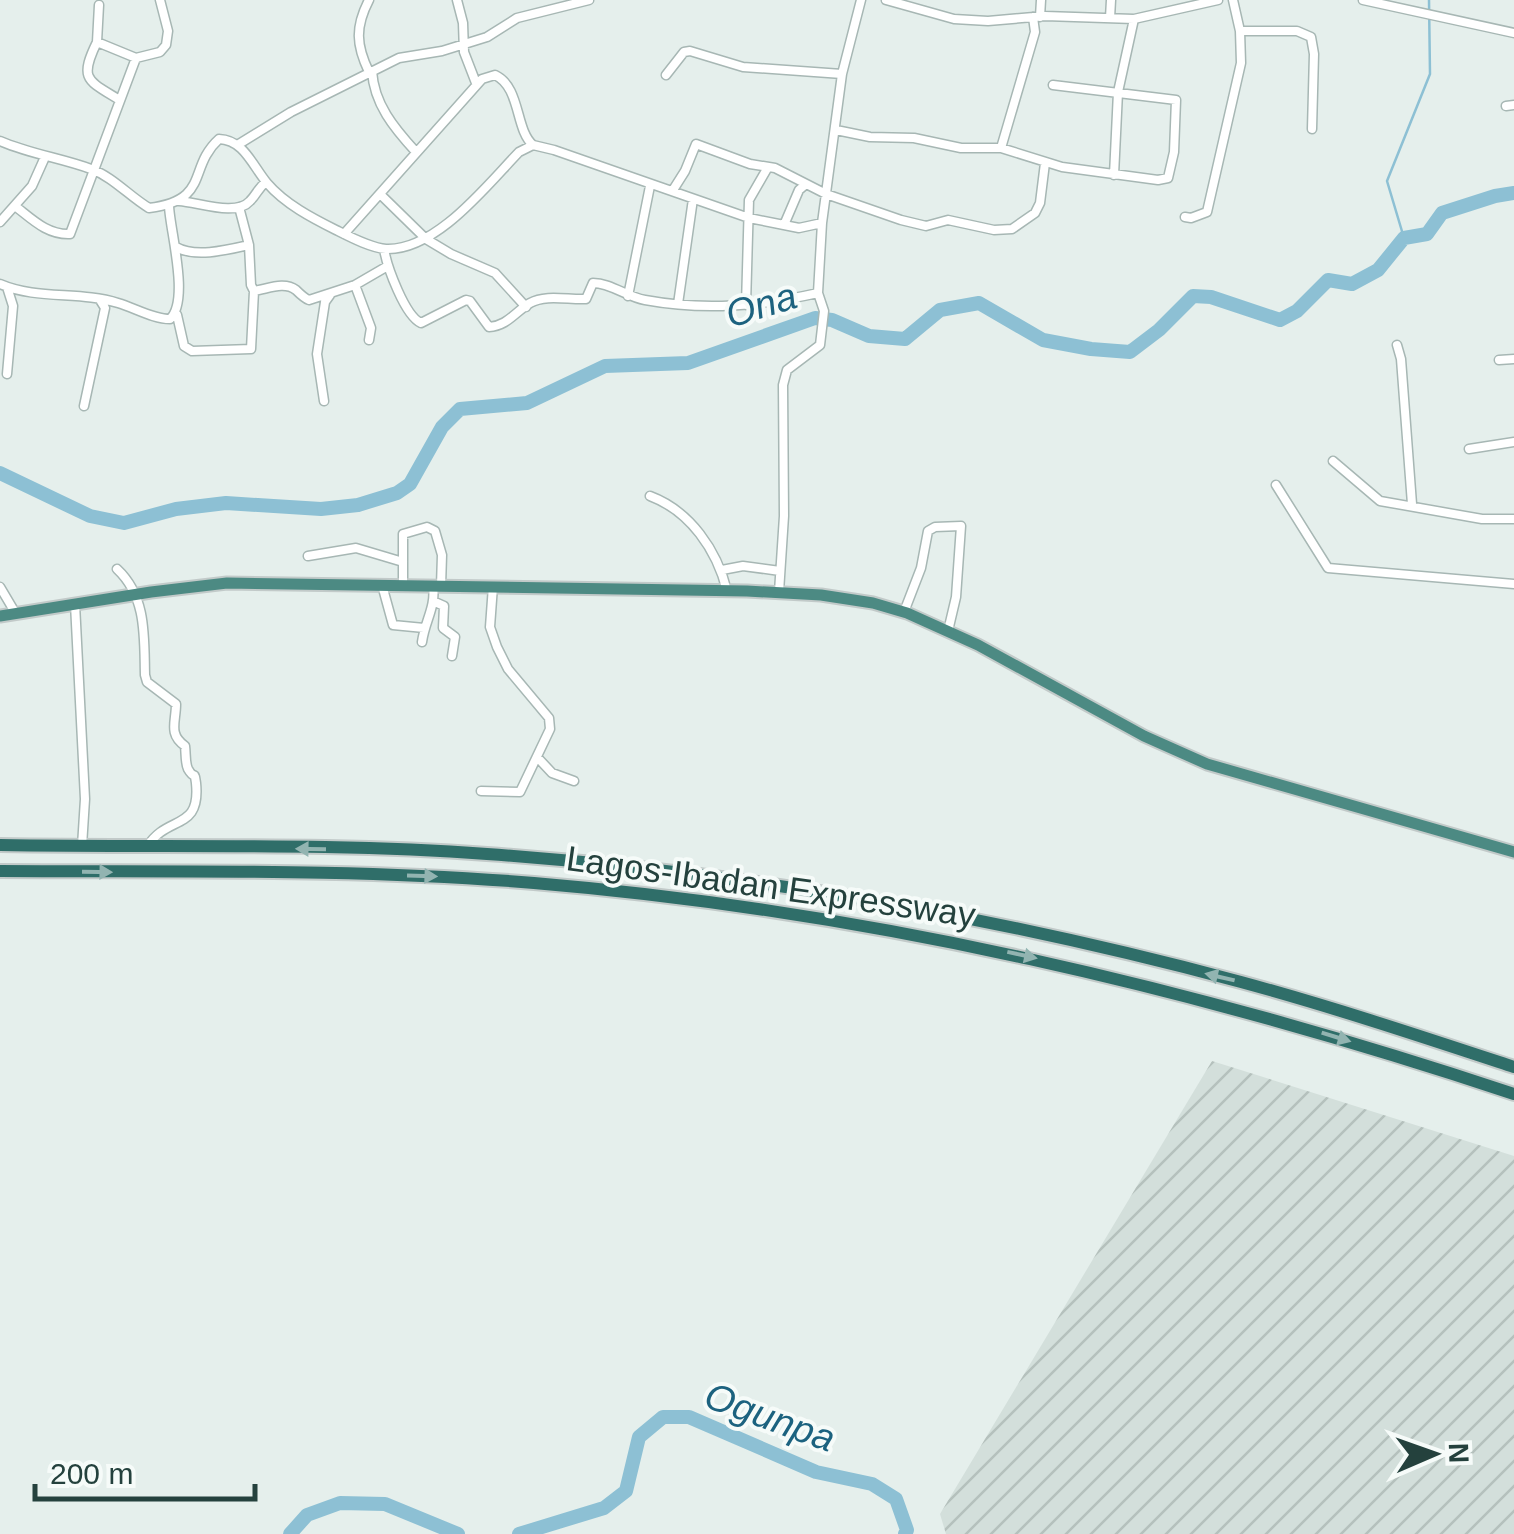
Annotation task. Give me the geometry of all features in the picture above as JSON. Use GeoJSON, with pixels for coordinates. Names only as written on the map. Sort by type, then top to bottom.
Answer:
{"type":"FeatureCollection","features":[{"type":"Feature","properties":{"kind":"highway"},"geometry":{"type":"LineString","coordinates":[[0,616],[227,583],[727,590],[850,599],[904,612],[948,630],[1144,736],[1207,764],[1514,852]]}},
{"type":"Feature","properties":{"kind":"highway","name":"Lagos-Ibadan Expressway"},"geometry":{"type":"LineString","coordinates":[[0,845],[485,854],[727,880],[878,902],[1023,929],[1239,982],[1514,1067]]}},
{"type":"Feature","properties":{"kind":"highway","name":"Lagos-Ibadan Expressway"},"geometry":{"type":"LineString","coordinates":[[0,871],[449,877],[554,885],[794,914],[966,944],[1146,984],[1282,1020],[1514,1094]]}},
{"type":"Feature","properties":{"kind":"street"},"geometry":{"type":"LineString","coordinates":[[97,42],[136,58],[155,54],[166,45],[166,13],[160,0]]}},
{"type":"Feature","properties":{"kind":"street"},"geometry":{"type":"LineString","coordinates":[[369,0],[360,17],[357,38],[377,99],[392,125],[416,152]]}},
{"type":"Feature","properties":{"kind":"street"},"geometry":{"type":"LineString","coordinates":[[457,0],[463,23],[462,44],[476,83]]}},
{"type":"Feature","properties":{"kind":"street"},"geometry":{"type":"LineString","coordinates":[[240,144],[270,124],[399,58],[487,37],[517,18],[589,0]]}},
{"type":"Feature","properties":{"kind":"street"},"geometry":{"type":"LineString","coordinates":[[778,592],[784,516],[783,385],[787,370],[820,345],[824,310],[818,293],[822,223],[842,74],[862,0]]}},
{"type":"Feature","properties":{"kind":"street"},"geometry":{"type":"LineString","coordinates":[[886,0],[954,20],[988,21],[1037,17],[1134,19],[1218,0]]}},
{"type":"Feature","properties":{"kind":"street"},"geometry":{"type":"LineString","coordinates":[[1002,148],[1041,0]]}},
{"type":"Feature","properties":{"kind":"street"},"geometry":{"type":"LineString","coordinates":[[1110,18],[1111,0]]}},
{"type":"Feature","properties":{"kind":"street"},"geometry":{"type":"LineString","coordinates":[[1185,216],[1191,218],[1207,212],[1241,62],[1233,0]]}},
{"type":"Feature","properties":{"kind":"street"},"geometry":{"type":"LineString","coordinates":[[1363,0],[1514,33]]}},
{"type":"Feature","properties":{"kind":"street"},"geometry":{"type":"LineString","coordinates":[[100,6],[97,42],[86,66],[98,89],[118,100]]}},
{"type":"Feature","properties":{"kind":"street"},"geometry":{"type":"LineString","coordinates":[[1114,175],[1118,92],[1134,19]]}},
{"type":"Feature","properties":{"kind":"street"},"geometry":{"type":"LineString","coordinates":[[1240,32],[1297,30],[1311,37],[1312,129]]}},
{"type":"Feature","properties":{"kind":"street"},"geometry":{"type":"LineString","coordinates":[[666,75],[690,50],[743,67],[842,74]]}},
{"type":"Feature","properties":{"kind":"street"},"geometry":{"type":"LineString","coordinates":[[15,206],[45,229],[58,235],[70,234],[136,58]]}},
{"type":"Feature","properties":{"kind":"street"},"geometry":{"type":"LineString","coordinates":[[344,234],[476,83],[494,75],[504,81],[521,116],[525,136],[533,145],[750,218],[800,228],[822,223]]}},
{"type":"Feature","properties":{"kind":"street"},"geometry":{"type":"LineString","coordinates":[[836,130],[870,138],[914,138],[961,148],[1002,148],[1045,163],[1114,175],[1168,178],[1176,100],[1054,85]]}},
{"type":"Feature","properties":{"kind":"street"},"geometry":{"type":"LineString","coordinates":[[179,202],[194,186],[209,148],[219,139],[240,144],[266,182],[307,216],[384,249],[426,238],[442,229],[519,152],[533,145]]}},
{"type":"Feature","properties":{"kind":"street"},"geometry":{"type":"LineString","coordinates":[[0,141],[42,157],[92,169],[149,208],[179,202],[222,209],[239,207],[250,201],[266,182]]}},
{"type":"Feature","properties":{"kind":"street"},"geometry":{"type":"LineString","coordinates":[[673,190],[686,171],[696,144],[768,167],[826,194],[926,226],[948,220],[994,230],[1012,229],[1040,203],[1045,163]]}},
{"type":"Feature","properties":{"kind":"street"},"geometry":{"type":"LineString","coordinates":[[0,222],[39,171],[42,157]]}},
{"type":"Feature","properties":{"kind":"street"},"geometry":{"type":"LineString","coordinates":[[39,171],[56,160]]}},
{"type":"Feature","properties":{"kind":"street"},"geometry":{"type":"LineString","coordinates":[[746,305],[750,200],[768,167]]}},
{"type":"Feature","properties":{"kind":"street"},"geometry":{"type":"LineString","coordinates":[[784,224],[799,190],[806,184]]}},
{"type":"Feature","properties":{"kind":"street"},"geometry":{"type":"LineString","coordinates":[[628,296],[650,186]]}},
{"type":"Feature","properties":{"kind":"street"},"geometry":{"type":"LineString","coordinates":[[382,195],[426,238],[495,274],[526,307]]}},
{"type":"Feature","properties":{"kind":"street"},"geometry":{"type":"LineString","coordinates":[[678,304],[692,199]]}},
{"type":"Feature","properties":{"kind":"street"},"geometry":{"type":"LineString","coordinates":[[169,206],[176,247],[177,311],[184,346],[192,351],[251,350],[254,291],[249,245],[239,207]]}},
{"type":"Feature","properties":{"kind":"street"},"geometry":{"type":"LineString","coordinates":[[176,247],[190,252],[213,252],[249,245]]}},
{"type":"Feature","properties":{"kind":"street"},"geometry":{"type":"LineString","coordinates":[[384,249],[386,267],[416,323],[466,300],[493,328],[532,302],[553,297],[586,299],[593,283],[628,296],[728,308],[818,293]]}},
{"type":"Feature","properties":{"kind":"street"},"geometry":{"type":"LineString","coordinates":[[254,291],[282,284],[309,300],[356,284],[386,267]]}},
{"type":"Feature","properties":{"kind":"street"},"geometry":{"type":"LineString","coordinates":[[356,284],[370,328],[369,340]]}},
{"type":"Feature","properties":{"kind":"street"},"geometry":{"type":"LineString","coordinates":[[4,286],[100,299],[161,319],[170,319],[177,311]]}},
{"type":"Feature","properties":{"kind":"street"},"geometry":{"type":"LineString","coordinates":[[4,286],[13,306],[7,374]]}},
{"type":"Feature","properties":{"kind":"street"},"geometry":{"type":"LineString","coordinates":[[324,401],[316,354],[324,302],[330,295]]}},
{"type":"Feature","properties":{"kind":"street"},"geometry":{"type":"LineString","coordinates":[[84,406],[105,308],[100,299]]}},
{"type":"Feature","properties":{"kind":"street"},"geometry":{"type":"LineString","coordinates":[[1397,344],[1412,504]]}},
{"type":"Feature","properties":{"kind":"street"},"geometry":{"type":"LineString","coordinates":[[1500,360],[1514,358]]}},
{"type":"Feature","properties":{"kind":"street"},"geometry":{"type":"LineString","coordinates":[[1469,449],[1514,442]]}},
{"type":"Feature","properties":{"kind":"street"},"geometry":{"type":"LineString","coordinates":[[1332,461],[1380,501],[1482,519],[1514,519]]}},
{"type":"Feature","properties":{"kind":"street"},"geometry":{"type":"LineString","coordinates":[[1276,485],[1328,568],[1514,584]]}},
{"type":"Feature","properties":{"kind":"street"},"geometry":{"type":"LineString","coordinates":[[650,496],[686,516],[722,570],[727,590]]}},
{"type":"Feature","properties":{"kind":"street"},"geometry":{"type":"LineString","coordinates":[[904,612],[921,568],[928,530],[961,526],[956,597],[948,630]]}},
{"type":"Feature","properties":{"kind":"street"},"geometry":{"type":"LineString","coordinates":[[403,585],[403,534],[427,527],[435,531],[442,555],[435,602],[422,642]]}},
{"type":"Feature","properties":{"kind":"street"},"geometry":{"type":"LineString","coordinates":[[308,556],[356,548],[403,562]]}},
{"type":"Feature","properties":{"kind":"street"},"geometry":{"type":"LineString","coordinates":[[722,570],[742,566],[780,571]]}},
{"type":"Feature","properties":{"kind":"street"},"geometry":{"type":"LineString","coordinates":[[118,569],[136,594],[143,619],[147,682],[176,704],[173,732],[185,746],[186,766],[196,782],[193,813],[156,832],[146,848]]}},
{"type":"Feature","properties":{"kind":"street"},"geometry":{"type":"LineString","coordinates":[[382,585],[393,625],[424,628]]}},
{"type":"Feature","properties":{"kind":"street"},"geometry":{"type":"LineString","coordinates":[[482,791],[520,792],[550,729],[550,718],[518,681],[497,646],[490,627],[493,586]]}},
{"type":"Feature","properties":{"kind":"street"},"geometry":{"type":"LineString","coordinates":[[0,588],[16,614]]}},
{"type":"Feature","properties":{"kind":"street"},"geometry":{"type":"LineString","coordinates":[[435,602],[444,606],[443,628],[455,637],[452,656]]}},
{"type":"Feature","properties":{"kind":"street"},"geometry":{"type":"LineString","coordinates":[[75,604],[85,799],[82,846]]}},
{"type":"Feature","properties":{"kind":"street"},"geometry":{"type":"LineString","coordinates":[[537,756],[552,772],[574,781]]}},
{"type":"Feature","properties":{"kind":"shaded area"},"geometry":{"type":"Polygon","coordinates":[[[1212,1061],[1514,1156],[1514,1534],[946,1534],[940,1514],[1212,1061]]]}},
{"type":"Feature","properties":{"kind":"waterway"},"geometry":{"type":"LineString","coordinates":[[1404,238],[1387,181],[1430,74],[1429,0]]}},
{"type":"Feature","properties":{"kind":"waterway","name":"Ona"},"geometry":{"type":"LineString","coordinates":[[0,473],[90,516],[124,523],[176,509],[226,503],[321,509],[358,505],[397,493],[410,484],[442,427],[460,409],[527,403],[605,366],[688,363],[815,318],[832,320],[869,336],[905,339],[940,310],[979,303],[1043,340],[1130,352],[1193,296],[1211,297],[1280,320],[1297,311],[1328,280],[1352,284],[1378,270],[1404,238],[1427,234],[1442,213],[1514,193]]}},
{"type":"Feature","properties":{"kind":"waterway","name":"Ogunpa"},"geometry":{"type":"LineString","coordinates":[[519,1534],[604,1508],[626,1491],[639,1437],[663,1417],[689,1417],[816,1472],[872,1484],[896,1499],[905,1534]]}},
{"type":"Feature","properties":{"kind":"waterway","name":"Ogunpa"},"geometry":{"type":"LineString","coordinates":[[290,1534],[307,1515],[340,1503],[385,1504],[458,1534]]}}]}
